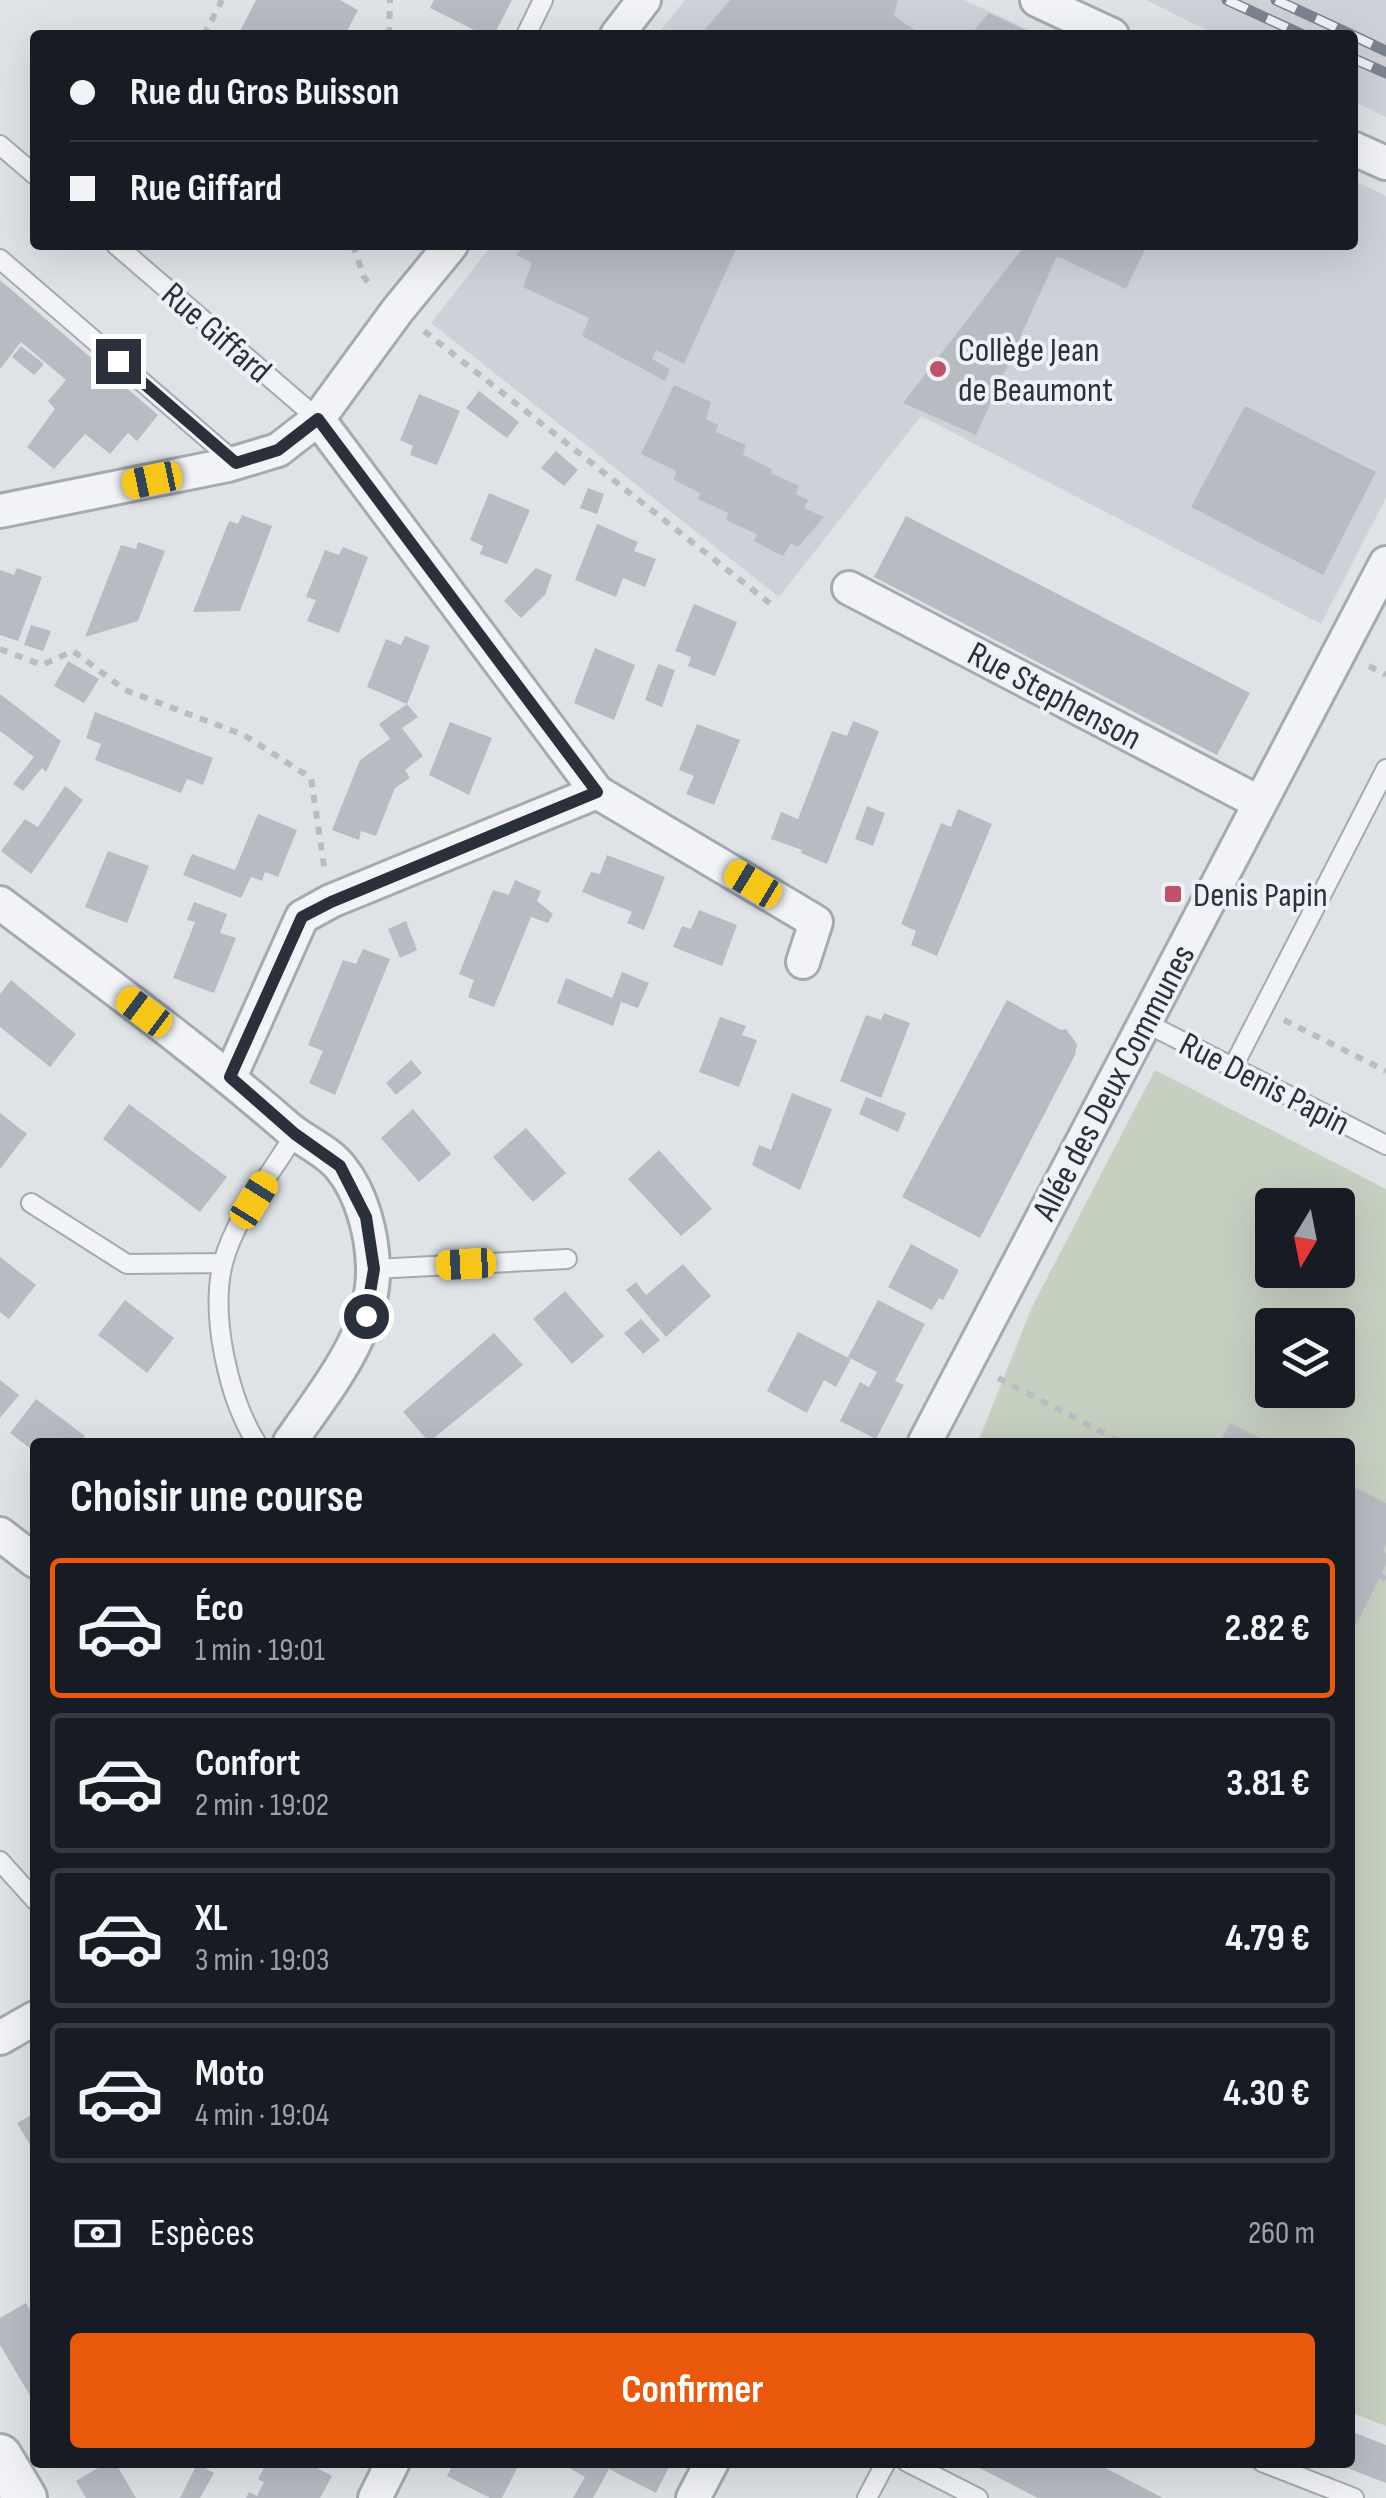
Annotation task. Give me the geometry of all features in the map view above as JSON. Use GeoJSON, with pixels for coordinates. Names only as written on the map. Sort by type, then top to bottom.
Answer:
{"type":"FeatureCollection","features":[{"type":"Feature","properties":{"kind":"street"},"geometry":{"type":"LineString","coordinates":[[621,30],[644,0]]}},
{"type":"Feature","properties":{"kind":"street"},"geometry":{"type":"LineString","coordinates":[[1037,0],[1101,30]]}},
{"type":"Feature","properties":{"kind":"street"},"geometry":{"type":"LineString","coordinates":[[1358,151],[1386,164]]}},
{"type":"Feature","properties":{"kind":"street"},"geometry":{"type":"LineString","coordinates":[[0,511],[236,463],[278,450],[318,419],[396,311],[447,250]]}},
{"type":"Feature","properties":{"kind":"street"},"geometry":{"type":"LineString","coordinates":[[318,419],[597,792],[816,922],[803,962]]}},
{"type":"Feature","properties":{"kind":"street","name":"Allée des Deux Communes"},"geometry":{"type":"LineString","coordinates":[[926,1438],[1386,563]]}},
{"type":"Feature","properties":{"kind":"street","name":"Rue Stephenson"},"geometry":{"type":"LineString","coordinates":[[849,588],[1260,802]]}},
{"type":"Feature","properties":{"kind":"street"},"geometry":{"type":"LineString","coordinates":[[230,1077],[302,917],[597,792]]}},
{"type":"Feature","properties":{"kind":"street"},"geometry":{"type":"LineString","coordinates":[[0,903],[230,1077],[295,1134],[340,1166],[366,1217],[374,1269],[366,1316],[344,1361],[293,1438]]}},
{"type":"Feature","properties":{"kind":"street"},"geometry":{"type":"LineString","coordinates":[[0,1534],[30,1557]]}},
{"type":"Feature","properties":{"kind":"street"},"geometry":{"type":"LineString","coordinates":[[0,2038],[30,2021]]}},
{"type":"Feature","properties":{"kind":"street"},"geometry":{"type":"LineString","coordinates":[[0,2456],[26,2498]]}},
{"type":"Feature","properties":{"kind":"street"},"geometry":{"type":"LineString","coordinates":[[375,2498],[391,2468]]}},
{"type":"Feature","properties":{"kind":"street"},"geometry":{"type":"LineString","coordinates":[[693,2498],[709,2468]]}},
{"type":"Feature","properties":{"kind":"lane"},"geometry":{"type":"LineString","coordinates":[[528,30],[543,0]]}},
{"type":"Feature","properties":{"kind":"lane"},"geometry":{"type":"LineString","coordinates":[[0,145],[30,171]]}},
{"type":"Feature","properties":{"kind":"lane","name":"Rue Giffard"},"geometry":{"type":"LineString","coordinates":[[122,250],[318,419]]}},
{"type":"Feature","properties":{"kind":"lane"},"geometry":{"type":"LineString","coordinates":[[0,259],[236,463]]}},
{"type":"Feature","properties":{"kind":"lane"},"geometry":{"type":"LineString","coordinates":[[1234,1065],[1386,769]]}},
{"type":"Feature","properties":{"kind":"lane","name":"Rue Denis Papin"},"geometry":{"type":"LineString","coordinates":[[1144,1022],[1386,1144]]}},
{"type":"Feature","properties":{"kind":"lane"},"geometry":{"type":"LineString","coordinates":[[254,1438],[224,1361],[220,1312],[223,1263],[240,1224],[295,1134]]}},
{"type":"Feature","properties":{"kind":"lane"},"geometry":{"type":"LineString","coordinates":[[31,1203],[127,1264],[223,1263]]}},
{"type":"Feature","properties":{"kind":"lane"},"geometry":{"type":"LineString","coordinates":[[374,1269],[567,1259]]}},
{"type":"Feature","properties":{"kind":"lane"},"geometry":{"type":"LineString","coordinates":[[0,1861],[30,1894]]}},
{"type":"Feature","properties":{"kind":"lane"},"geometry":{"type":"LineString","coordinates":[[867,2498],[883,2468]]}},
{"type":"Feature","properties":{"kind":"lane"},"geometry":{"type":"LineString","coordinates":[[918,2468],[978,2498]]}},
{"type":"Feature","properties":{"kind":"lane"},"geometry":{"type":"LineString","coordinates":[[1277,2468],[1354,2498]]}},
{"type":"Feature","properties":{"kind":"path"},"geometry":{"type":"LineString","coordinates":[[207,30],[222,0]]}},
{"type":"Feature","properties":{"kind":"path"},"geometry":{"type":"LineString","coordinates":[[388,1],[389,30]]}},
{"type":"Feature","properties":{"kind":"path"},"geometry":{"type":"LineString","coordinates":[[355,250],[364,276],[396,311],[772,605]]}},
{"type":"Feature","properties":{"kind":"path"},"geometry":{"type":"LineString","coordinates":[[0,649],[42,665],[73,651],[124,690],[244,735],[311,778],[331,902]]}},
{"type":"Feature","properties":{"kind":"path"},"geometry":{"type":"LineString","coordinates":[[1262,1009],[1386,1071]]}},
{"type":"Feature","properties":{"kind":"path"},"geometry":{"type":"LineString","coordinates":[[988,1373],[1113,1438]]}},
{"type":"Feature","properties":{"kind":"shaded area"},"geometry":{"type":"Polygon","coordinates":[[[685,0],[964,0],[1029,30],[661,30],[685,0]]]}},
{"type":"Feature","properties":{"kind":"shaded area"},"geometry":{"type":"Polygon","coordinates":[[[1146,0],[1386,0],[1386,117],[1358,103],[1358,30],[1207,30],[1146,0]]]}},
{"type":"Feature","properties":{"kind":"shaded area","name":"Collège Jean de Beaumont"},"geometry":{"type":"Polygon","coordinates":[[[1358,182],[1386,196],[1386,498],[1321,624],[921,416],[779,597],[431,323],[488,250],[1358,250],[1358,182]]]}},
{"type":"Feature","properties":{"kind":"green space"},"geometry":{"type":"Polygon","coordinates":[[[1155,1070],[1386,1189],[1386,2426],[1355,2414],[1355,1438],[980,1438],[1032,1307],[1155,1070]]]}},
{"type":"Feature","properties":{"kind":"building"},"geometry":{"type":"Polygon","coordinates":[[[256,0],[340,0],[358,10],[348,30],[241,30],[256,0]]]}},
{"type":"Feature","properties":{"kind":"building"},"geometry":{"type":"Polygon","coordinates":[[[434,0],[512,0],[497,30],[474,30],[430,8],[434,0]]]}},
{"type":"Feature","properties":{"kind":"building"},"geometry":{"type":"Polygon","coordinates":[[[730,0],[898,0],[894,16],[915,30],[704,30],[730,0]]]}},
{"type":"Feature","properties":{"kind":"building"},"geometry":{"type":"Polygon","coordinates":[[[989,13],[1025,30],[974,30],[989,13]]]}},
{"type":"Feature","properties":{"kind":"building"},"geometry":{"type":"Polygon","coordinates":[[[520,250],[736,250],[684,364],[656,350],[652,359],[670,369],[665,381],[582,336],[589,318],[523,287],[532,263],[516,255],[520,250]]]}},
{"type":"Feature","properties":{"kind":"building"},"geometry":{"type":"Polygon","coordinates":[[[1021,250],[1145,250],[1126,289],[1057,256],[976,435],[903,403],[1021,250]]]}},
{"type":"Feature","properties":{"kind":"building"},"geometry":{"type":"Polygon","coordinates":[[[0,280],[158,415],[137,441],[128,433],[110,454],[85,434],[54,469],[27,447],[55,409],[48,401],[66,380],[21,342],[0,369],[0,280]]]}},
{"type":"Feature","properties":{"kind":"building"},"geometry":{"type":"Polygon","coordinates":[[[21,346],[44,364],[34,375],[12,357],[21,346]]]}},
{"type":"Feature","properties":{"kind":"building"},"geometry":{"type":"Polygon","coordinates":[[[674,385],[711,402],[706,419],[718,425],[716,432],[746,445],[743,455],[799,486],[796,494],[808,500],[804,508],[824,517],[798,547],[791,543],[783,556],[754,541],[757,534],[726,520],[728,513],[698,499],[700,493],[674,480],[676,471],[641,454],[674,385]]]}},
{"type":"Feature","properties":{"kind":"building"},"geometry":{"type":"Polygon","coordinates":[[[479,391],[519,422],[507,438],[466,408],[479,391]]]}},
{"type":"Feature","properties":{"kind":"building"},"geometry":{"type":"Polygon","coordinates":[[[419,394],[460,411],[437,465],[410,455],[413,446],[400,440],[419,394]]]}},
{"type":"Feature","properties":{"kind":"building"},"geometry":{"type":"Polygon","coordinates":[[[1245,406],[1376,472],[1323,575],[1191,507],[1245,406]]]}},
{"type":"Feature","properties":{"kind":"building"},"geometry":{"type":"Polygon","coordinates":[[[556,451],[578,470],[564,486],[541,468],[556,451]]]}},
{"type":"Feature","properties":{"kind":"building"},"geometry":{"type":"Polygon","coordinates":[[[588,488],[604,494],[597,514],[580,508],[588,488]]]}},
{"type":"Feature","properties":{"kind":"building"},"geometry":{"type":"Polygon","coordinates":[[[489,493],[530,510],[507,564],[480,554],[483,546],[470,540],[489,493]]]}},
{"type":"Feature","properties":{"kind":"building"},"geometry":{"type":"Polygon","coordinates":[[[242,515],[272,526],[240,611],[193,612],[229,521],[238,524],[242,515]]]}},
{"type":"Feature","properties":{"kind":"building"},"geometry":{"type":"Polygon","coordinates":[[[906,516],[1250,693],[1217,755],[874,577],[906,516]]]}},
{"type":"Feature","properties":{"kind":"building"},"geometry":{"type":"Polygon","coordinates":[[[597,524],[638,542],[634,551],[656,559],[645,587],[623,578],[616,597],[575,580],[597,524]]]}},
{"type":"Feature","properties":{"kind":"building"},"geometry":{"type":"Polygon","coordinates":[[[138,542],[165,551],[138,621],[85,637],[121,545],[136,549],[138,542]]]}},
{"type":"Feature","properties":{"kind":"building"},"geometry":{"type":"Polygon","coordinates":[[[343,547],[368,557],[339,633],[307,621],[316,600],[306,597],[325,550],[339,555],[343,547]]]}},
{"type":"Feature","properties":{"kind":"building"},"geometry":{"type":"Polygon","coordinates":[[[17,568],[42,577],[18,641],[0,635],[0,570],[14,575],[17,568]]]}},
{"type":"Feature","properties":{"kind":"building"},"geometry":{"type":"Polygon","coordinates":[[[536,568],[552,575],[545,595],[521,618],[504,601],[536,568]]]}},
{"type":"Feature","properties":{"kind":"building"},"geometry":{"type":"Polygon","coordinates":[[[694,604],[737,622],[715,676],[688,666],[691,657],[675,651],[694,604]]]}},
{"type":"Feature","properties":{"kind":"building"},"geometry":{"type":"Polygon","coordinates":[[[31,625],[51,631],[43,651],[24,645],[31,625]]]}},
{"type":"Feature","properties":{"kind":"building"},"geometry":{"type":"Polygon","coordinates":[[[405,636],[430,646],[407,704],[367,687],[386,639],[401,645],[405,636]]]}},
{"type":"Feature","properties":{"kind":"building"},"geometry":{"type":"Polygon","coordinates":[[[595,648],[635,665],[614,720],[574,703],[595,648]]]}},
{"type":"Feature","properties":{"kind":"building"},"geometry":{"type":"Polygon","coordinates":[[[68,661],[99,679],[84,703],[54,686],[68,661]]]}},
{"type":"Feature","properties":{"kind":"building"},"geometry":{"type":"Polygon","coordinates":[[[658,664],[675,670],[662,707],[645,700],[658,664]]]}},
{"type":"Feature","properties":{"kind":"building"},"geometry":{"type":"Polygon","coordinates":[[[0,694],[61,741],[46,772],[42,768],[23,791],[13,784],[34,757],[0,731],[0,694]]]}},
{"type":"Feature","properties":{"kind":"building"},"geometry":{"type":"Polygon","coordinates":[[[407,704],[418,717],[402,728],[423,756],[405,770],[410,778],[395,788],[376,836],[361,831],[359,840],[332,830],[360,760],[390,739],[379,724],[407,704]]]}},
{"type":"Feature","properties":{"kind":"building"},"geometry":{"type":"Polygon","coordinates":[[[95,712],[213,758],[203,785],[187,779],[181,793],[95,760],[101,744],[86,738],[95,712]]]}},
{"type":"Feature","properties":{"kind":"building"},"geometry":{"type":"Polygon","coordinates":[[[853,721],[879,731],[827,864],[771,839],[781,812],[798,819],[832,731],[847,736],[853,721]]]}},
{"type":"Feature","properties":{"kind":"building"},"geometry":{"type":"Polygon","coordinates":[[[450,722],[492,738],[469,795],[429,775],[450,722]]]}},
{"type":"Feature","properties":{"kind":"building"},"geometry":{"type":"Polygon","coordinates":[[[697,724],[740,740],[714,805],[686,794],[694,776],[679,770],[697,724]]]}},
{"type":"Feature","properties":{"kind":"building"},"geometry":{"type":"Polygon","coordinates":[[[65,786],[83,800],[31,874],[1,851],[25,819],[38,827],[65,786]]]}},
{"type":"Feature","properties":{"kind":"building"},"geometry":{"type":"Polygon","coordinates":[[[867,806],[885,813],[873,846],[855,839],[867,806]]]}},
{"type":"Feature","properties":{"kind":"building"},"geometry":{"type":"Polygon","coordinates":[[[958,809],[992,824],[937,956],[911,945],[916,931],[901,924],[941,823],[951,827],[958,809]]]}},
{"type":"Feature","properties":{"kind":"building"},"geometry":{"type":"Polygon","coordinates":[[[258,814],[297,830],[278,877],[265,872],[262,881],[251,877],[241,898],[183,875],[192,854],[235,870],[258,814]]]}},
{"type":"Feature","properties":{"kind":"building"},"geometry":{"type":"Polygon","coordinates":[[[108,851],[149,866],[127,923],[85,907],[108,851]]]}},
{"type":"Feature","properties":{"kind":"building"},"geometry":{"type":"Polygon","coordinates":[[[607,855],[665,877],[644,930],[627,923],[632,912],[582,892],[591,872],[600,874],[607,855]]]}},
{"type":"Feature","properties":{"kind":"building"},"geometry":{"type":"Polygon","coordinates":[[[515,880],[541,891],[537,901],[553,914],[548,923],[531,917],[494,1007],[468,997],[474,980],[459,974],[493,890],[509,895],[515,880]]]}},
{"type":"Feature","properties":{"kind":"building"},"geometry":{"type":"Polygon","coordinates":[[[194,902],[227,914],[220,933],[236,938],[214,993],[173,978],[195,922],[187,920],[194,902]]]}},
{"type":"Feature","properties":{"kind":"building"},"geometry":{"type":"Polygon","coordinates":[[[699,910],[737,925],[722,966],[673,947],[682,926],[691,929],[699,910]]]}},
{"type":"Feature","properties":{"kind":"building"},"geometry":{"type":"Polygon","coordinates":[[[406,921],[417,950],[400,958],[388,929],[406,921]]]}},
{"type":"Feature","properties":{"kind":"building"},"geometry":{"type":"Polygon","coordinates":[[[363,949],[390,959],[335,1095],[309,1083],[323,1051],[308,1045],[343,960],[356,964],[363,949]]]}},
{"type":"Feature","properties":{"kind":"building"},"geometry":{"type":"Polygon","coordinates":[[[622,972],[649,983],[638,1008],[621,1002],[613,1026],[557,1003],[566,978],[612,998],[622,972]]]}},
{"type":"Feature","properties":{"kind":"building"},"geometry":{"type":"Polygon","coordinates":[[[11,980],[76,1034],[50,1067],[0,1027],[0,994],[11,980]]]}},
{"type":"Feature","properties":{"kind":"building"},"geometry":{"type":"Polygon","coordinates":[[[1007,1000],[1061,1030],[1066,1029],[1077,1044],[1075,1055],[980,1238],[902,1197],[1007,1000]]]}},
{"type":"Feature","properties":{"kind":"building"},"geometry":{"type":"Polygon","coordinates":[[[884,1013],[910,1023],[881,1098],[840,1081],[866,1015],[881,1020],[884,1013]]]}},
{"type":"Feature","properties":{"kind":"building"},"geometry":{"type":"Polygon","coordinates":[[[720,1017],[746,1026],[742,1035],[757,1040],[739,1087],[699,1072],[720,1017]]]}},
{"type":"Feature","properties":{"kind":"building"},"geometry":{"type":"Polygon","coordinates":[[[411,1060],[422,1073],[396,1095],[386,1083],[411,1060]]]}},
{"type":"Feature","properties":{"kind":"building"},"geometry":{"type":"Polygon","coordinates":[[[792,1093],[832,1109],[800,1190],[752,1165],[759,1145],[771,1150],[792,1093]]]}},
{"type":"Feature","properties":{"kind":"building"},"geometry":{"type":"Polygon","coordinates":[[[866,1097],[906,1113],[898,1132],[859,1114],[866,1097]]]}},
{"type":"Feature","properties":{"kind":"building"},"geometry":{"type":"Polygon","coordinates":[[[129,1104],[227,1177],[200,1212],[103,1139],[129,1104]]]}},
{"type":"Feature","properties":{"kind":"building"},"geometry":{"type":"Polygon","coordinates":[[[413,1109],[451,1154],[419,1182],[381,1138],[413,1109]]]}},
{"type":"Feature","properties":{"kind":"building"},"geometry":{"type":"Polygon","coordinates":[[[0,1113],[27,1134],[0,1169],[0,1113]]]}},
{"type":"Feature","properties":{"kind":"building"},"geometry":{"type":"Polygon","coordinates":[[[526,1128],[566,1173],[533,1202],[493,1157],[526,1128]]]}},
{"type":"Feature","properties":{"kind":"building"},"geometry":{"type":"Polygon","coordinates":[[[659,1150],[712,1209],[681,1236],[628,1179],[659,1150]]]}},
{"type":"Feature","properties":{"kind":"building"},"geometry":{"type":"Polygon","coordinates":[[[911,1244],[959,1270],[943,1300],[939,1298],[932,1310],[888,1287],[911,1244]]]}},
{"type":"Feature","properties":{"kind":"building"},"geometry":{"type":"Polygon","coordinates":[[[0,1257],[36,1285],[9,1319],[0,1312],[0,1257]]]}},
{"type":"Feature","properties":{"kind":"building"},"geometry":{"type":"Polygon","coordinates":[[[683,1264],[711,1296],[666,1337],[626,1290],[636,1282],[646,1295],[683,1264]]]}},
{"type":"Feature","properties":{"kind":"building"},"geometry":{"type":"Polygon","coordinates":[[[565,1291],[604,1336],[572,1364],[533,1319],[565,1291]]]}},
{"type":"Feature","properties":{"kind":"building"},"geometry":{"type":"Polygon","coordinates":[[[125,1300],[174,1338],[147,1373],[98,1335],[125,1300]]]}},
{"type":"Feature","properties":{"kind":"building"},"geometry":{"type":"Polygon","coordinates":[[[878,1300],[925,1324],[895,1381],[904,1385],[877,1438],[840,1421],[860,1382],[869,1387],[877,1372],[848,1357],[878,1300]]]}},
{"type":"Feature","properties":{"kind":"building"},"geometry":{"type":"Polygon","coordinates":[[[641,1319],[660,1340],[643,1354],[624,1333],[641,1319]]]}},
{"type":"Feature","properties":{"kind":"building"},"geometry":{"type":"Polygon","coordinates":[[[798,1332],[851,1359],[836,1387],[824,1380],[807,1413],[767,1391],[798,1332]]]}},
{"type":"Feature","properties":{"kind":"building"},"geometry":{"type":"Polygon","coordinates":[[[494,1333],[523,1365],[434,1438],[426,1438],[403,1412],[494,1333]]]}},
{"type":"Feature","properties":{"kind":"building"},"geometry":{"type":"Polygon","coordinates":[[[0,1380],[19,1395],[0,1418],[0,1380]]]}},
{"type":"Feature","properties":{"kind":"building"},"geometry":{"type":"Polygon","coordinates":[[[36,1399],[85,1436],[30,1438],[30,1448],[10,1433],[36,1399]]]}},
{"type":"Feature","properties":{"kind":"building"},"geometry":{"type":"Polygon","coordinates":[[[1230,1423],[1260,1438],[1222,1438],[1230,1423]]]}},
{"type":"Feature","properties":{"kind":"building"},"geometry":{"type":"Polygon","coordinates":[[[1355,1488],[1386,1503],[1386,1565],[1355,1626],[1355,1488]]]}},
{"type":"Feature","properties":{"kind":"building"},"geometry":{"type":"Polygon","coordinates":[[[30,2116],[30,2145],[17,2123],[30,2116]]]}},
{"type":"Feature","properties":{"kind":"building"},"geometry":{"type":"Polygon","coordinates":[[[26,2303],[30,2310],[30,2396],[0,2345],[0,2318],[26,2303]]]}},
{"type":"Feature","properties":{"kind":"building"},"geometry":{"type":"Polygon","coordinates":[[[1355,2433],[1386,2445],[1386,2483],[1347,2468],[1355,2468],[1355,2433]]]}},
{"type":"Feature","properties":{"kind":"building"},"geometry":{"type":"Polygon","coordinates":[[[98,2468],[118,2468],[136,2498],[86,2498],[76,2481],[98,2468]]]}},
{"type":"Feature","properties":{"kind":"building"},"geometry":{"type":"Polygon","coordinates":[[[195,2468],[214,2473],[200,2498],[180,2498],[195,2468]]]}},
{"type":"Feature","properties":{"kind":"building"},"geometry":{"type":"Polygon","coordinates":[[[264,2468],[317,2468],[332,2476],[320,2498],[246,2498],[249,2492],[257,2496],[264,2482],[258,2479],[264,2468]]]}},
{"type":"Feature","properties":{"kind":"building"},"geometry":{"type":"Polygon","coordinates":[[[451,2468],[517,2468],[502,2498],[490,2498],[447,2476],[451,2468]]]}},
{"type":"Feature","properties":{"kind":"building"},"geometry":{"type":"Polygon","coordinates":[[[569,2468],[668,2468],[656,2493],[609,2469],[593,2498],[573,2498],[585,2477],[569,2468]]]}},
{"type":"Feature","properties":{"kind":"building"},"geometry":{"type":"Polygon","coordinates":[[[980,2468],[1106,2468],[1163,2498],[1038,2498],[980,2468]]]}},
{"type":"Feature","properties":{"kind":"railway"},"geometry":{"type":"LineString","coordinates":[[1227,0],[1292,30]]}},
{"type":"Feature","properties":{"kind":"railway"},"geometry":{"type":"LineString","coordinates":[[1276,0],[1341,30]]}},
{"type":"Feature","properties":{"kind":"railway"},"geometry":{"type":"LineString","coordinates":[[1358,38],[1386,51]]}},
{"type":"Feature","properties":{"kind":"railway"},"geometry":{"type":"LineString","coordinates":[[1358,61],[1386,73]]}},
{"type":"Feature","properties":{"kind":"place","name":"Collège Jean de Beaumont"},"geometry":{"type":"Point","coordinates":[938,369]}},
{"type":"Feature","properties":{"kind":"place","name":"Denis Papin"},"geometry":{"type":"Point","coordinates":[1173,894]}},
{"type":"Feature","properties":{"kind":"route"},"geometry":{"type":"LineString","coordinates":[[118,361],[236,463],[278,450],[318,419],[597,792],[302,917],[230,1077],[295,1134],[340,1166],[366,1217],[374,1269],[366,1316]]}}]}
